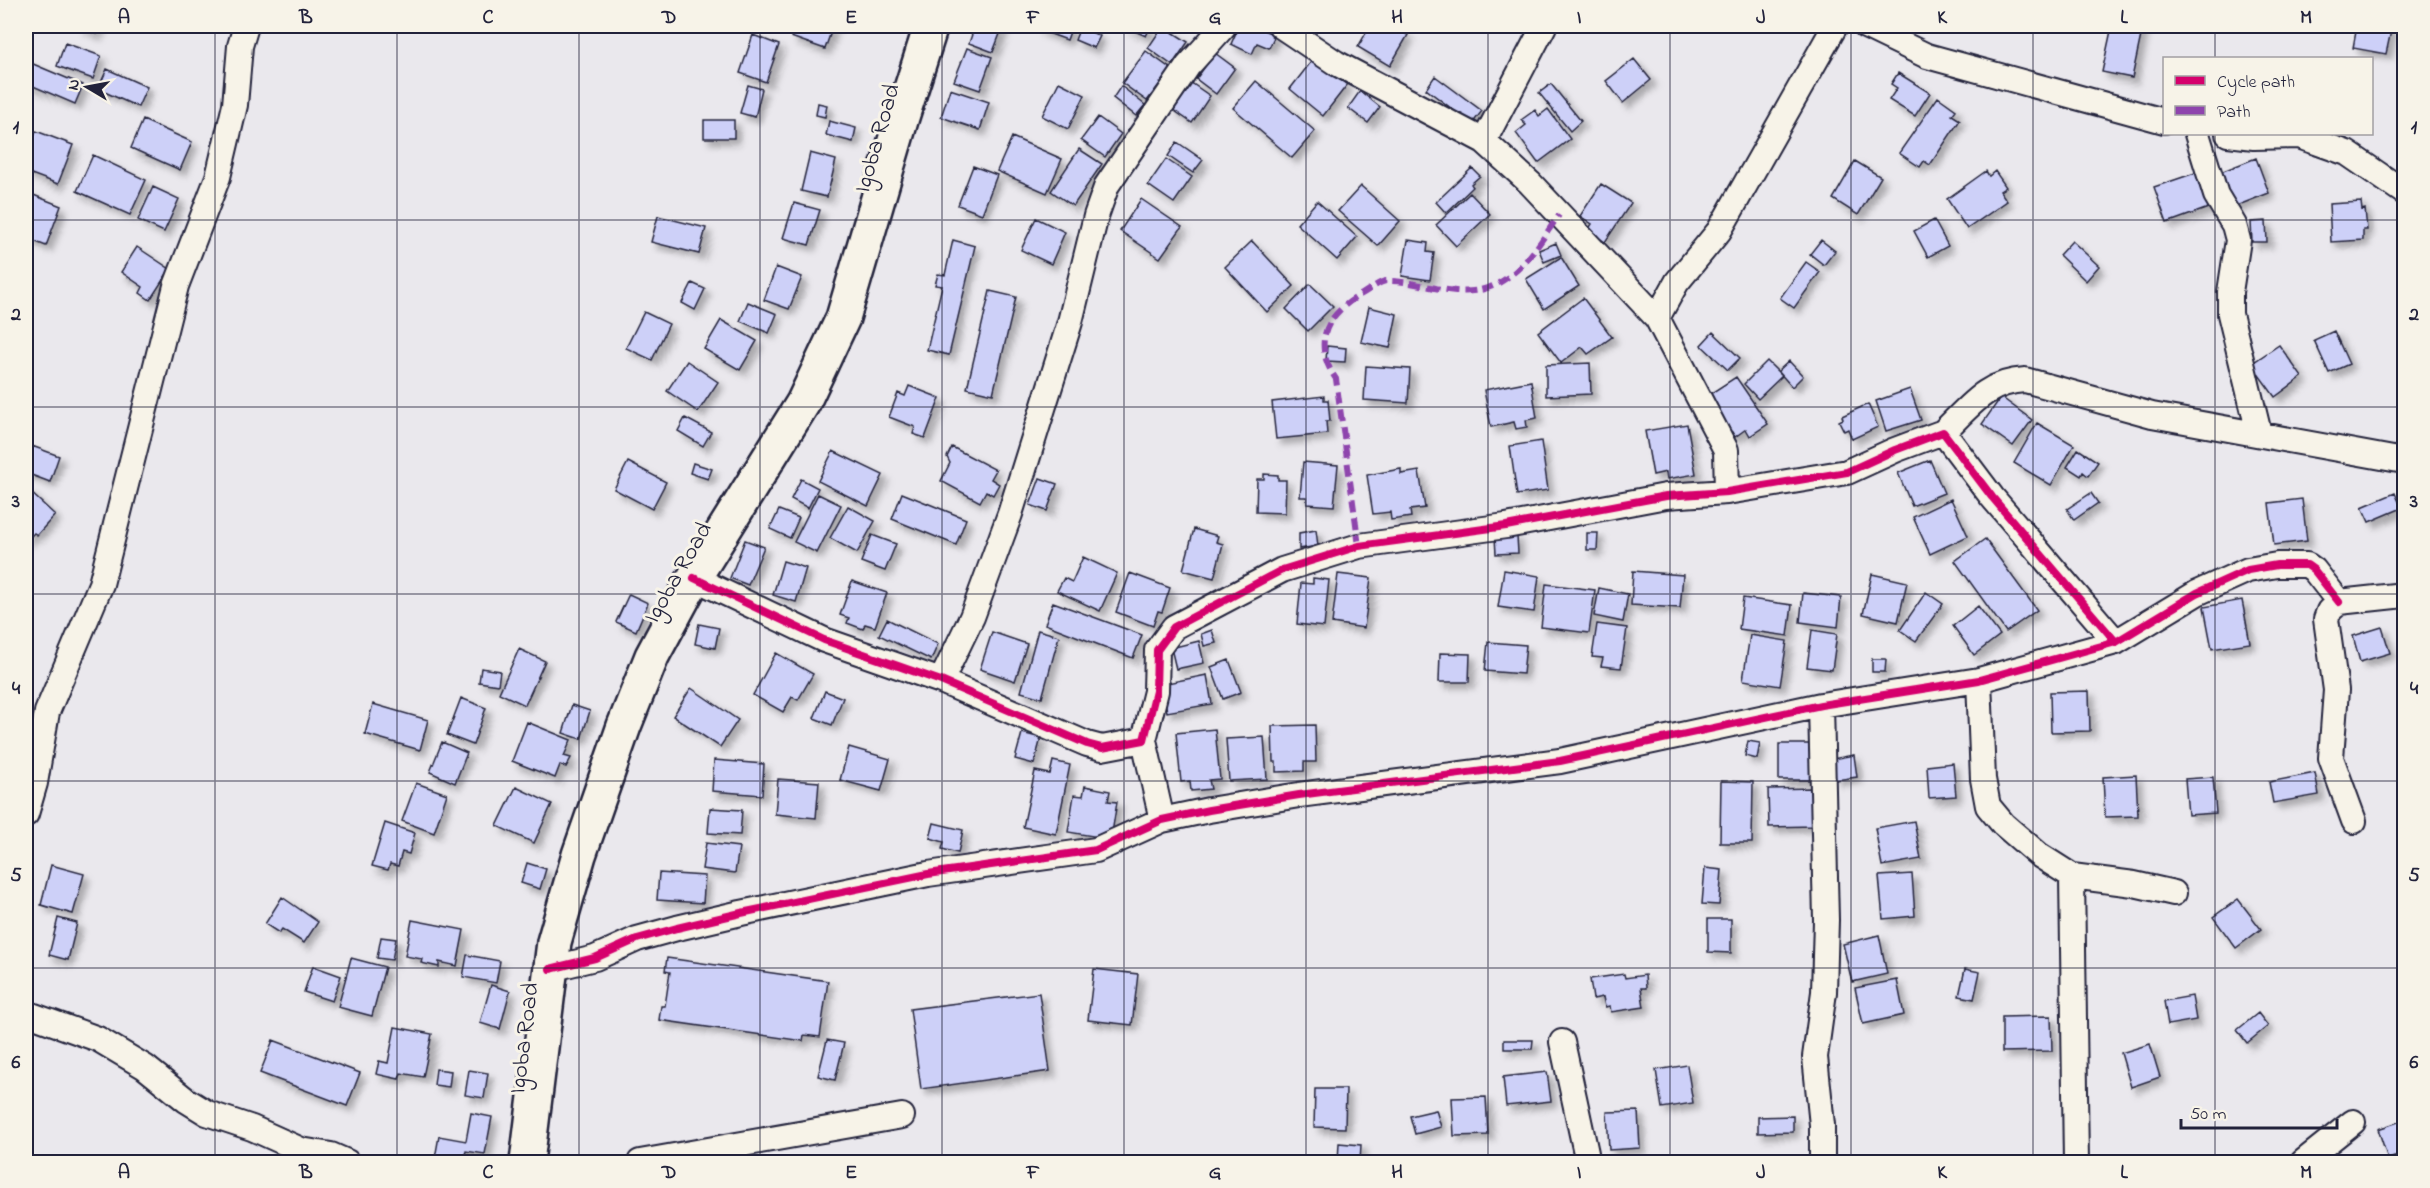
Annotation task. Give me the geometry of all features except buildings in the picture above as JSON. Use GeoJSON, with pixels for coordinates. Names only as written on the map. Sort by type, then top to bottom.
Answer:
{"type":"FeatureCollection","features":[{"type":"Feature","properties":{"kind":"street"},"geometry":{"type":"LineString","coordinates":[[26,814],[32,762],[47,712],[101,584],[176,286],[218,177],[235,105],[240,46],[246,26]]}},
{"type":"Feature","properties":{"kind":"street","name":"Igoba Road"},"geometry":{"type":"LineString","coordinates":[[527,1162],[554,942],[576,865],[624,726],[652,656],[694,578],[803,403],[843,318],[931,26]]}},
{"type":"Feature","properties":{"kind":"street"},"geometry":{"type":"LineString","coordinates":[[941,681],[972,617],[1010,513],[1060,357],[1096,216],[1107,185],[1188,66],[1224,26]]}},
{"type":"Feature","properties":{"kind":"street"},"geometry":{"type":"LineString","coordinates":[[1281,26],[1336,63],[1484,141],[1530,183],[1657,318],[1726,450],[1727,492]]}},
{"type":"Feature","properties":{"kind":"street"},"geometry":{"type":"LineString","coordinates":[[1484,141],[1544,26]]}},
{"type":"Feature","properties":{"kind":"street"},"geometry":{"type":"LineString","coordinates":[[1657,318],[1677,282],[1719,231],[1835,26]]}},
{"type":"Feature","properties":{"kind":"street"},"geometry":{"type":"LineString","coordinates":[[1864,26],[1927,56],[2163,121]]}},
{"type":"Feature","properties":{"kind":"street"},"geometry":{"type":"LineString","coordinates":[[2197,135],[2216,195],[2234,225],[2238,240],[2230,292],[2230,314],[2259,433]]}},
{"type":"Feature","properties":{"kind":"street"},"geometry":{"type":"LineString","coordinates":[[2237,135],[2299,136],[2347,153],[2403,195]]}},
{"type":"Feature","properties":{"kind":"street"},"geometry":{"type":"LineString","coordinates":[[1162,820],[1144,740],[1156,691],[1157,650],[1174,627],[1282,570],[1359,546],[1541,520],[1666,496],[1727,492],[1847,472],[1895,450],[1943,432],[1988,389],[2008,381],[2025,380],[2152,416],[2259,433],[2404,461]]}},
{"type":"Feature","properties":{"kind":"street"},"geometry":{"type":"LineString","coordinates":[[1943,432],[1992,498],[2116,642]]}},
{"type":"Feature","properties":{"kind":"street"},"geometry":{"type":"LineString","coordinates":[[550,969],[595,958],[657,933],[741,913],[928,874],[1096,850],[1162,820],[1299,795],[1560,761],[1821,705],[1979,680],[2116,642],[2197,593],[2258,568],[2307,565],[2314,570],[2339,602]]}},
{"type":"Feature","properties":{"kind":"street"},"geometry":{"type":"LineString","coordinates":[[694,578],[824,640],[941,681],[1087,744],[1102,748],[1144,740]]}},
{"type":"Feature","properties":{"kind":"street"},"geometry":{"type":"LineString","coordinates":[[2354,821],[2331,758],[2336,690],[2326,619],[2329,611],[2339,602],[2404,595]]}},
{"type":"Feature","properties":{"kind":"street"},"geometry":{"type":"LineString","coordinates":[[1979,680],[1983,779],[1988,806],[2003,824],[2039,855],[2072,876],[2134,884],[2174,893]]}},
{"type":"Feature","properties":{"kind":"street"},"geometry":{"type":"LineString","coordinates":[[1821,705],[1826,920],[1824,992],[1815,1057],[1822,1125],[1822,1162]]}},
{"type":"Feature","properties":{"kind":"street"},"geometry":{"type":"LineString","coordinates":[[2072,876],[2076,1162]]}},
{"type":"Feature","properties":{"kind":"street"},"geometry":{"type":"LineString","coordinates":[[26,1013],[98,1039],[145,1066],[186,1100],[207,1113],[252,1128],[301,1150],[331,1155],[347,1162]]}},
{"type":"Feature","properties":{"kind":"street"},"geometry":{"type":"LineString","coordinates":[[1562,1042],[1575,1094],[1586,1154],[1585,1162]]}},
{"type":"Feature","properties":{"kind":"street"},"geometry":{"type":"LineString","coordinates":[[640,1162],[902,1116]]}},
{"type":"Feature","properties":{"kind":"street"},"geometry":{"type":"LineString","coordinates":[[2303,1162],[2353,1122]]}},
{"type":"Feature","properties":{"kind":"marked path"},"geometry":{"type":"LineString","coordinates":[[1359,546],[1336,379],[1328,366],[1324,353],[1326,330],[1331,320],[1350,302],[1377,284],[1386,281],[1454,291],[1481,290],[1495,285],[1515,272],[1559,215]]}},
{"type":"Feature","properties":{"kind":"cycle path"},"geometry":{"type":"LineString","coordinates":[[694,578],[824,640],[941,681],[1087,744],[1102,748],[1144,740],[1156,691],[1157,650],[1174,627],[1282,570],[1359,546],[1506,526],[1666,496],[1727,492],[1847,472],[1895,450],[1943,432],[1992,497],[2116,642]]}},
{"type":"Feature","properties":{"kind":"cycle path"},"geometry":{"type":"LineString","coordinates":[[550,969],[595,958],[637,939],[741,913],[928,874],[1096,850],[1162,820],[1209,810],[1299,795],[1560,761],[1821,705],[1979,680],[2116,642],[2197,593],[2248,570],[2277,565],[2307,565],[2314,570],[2339,602]]}}]}
